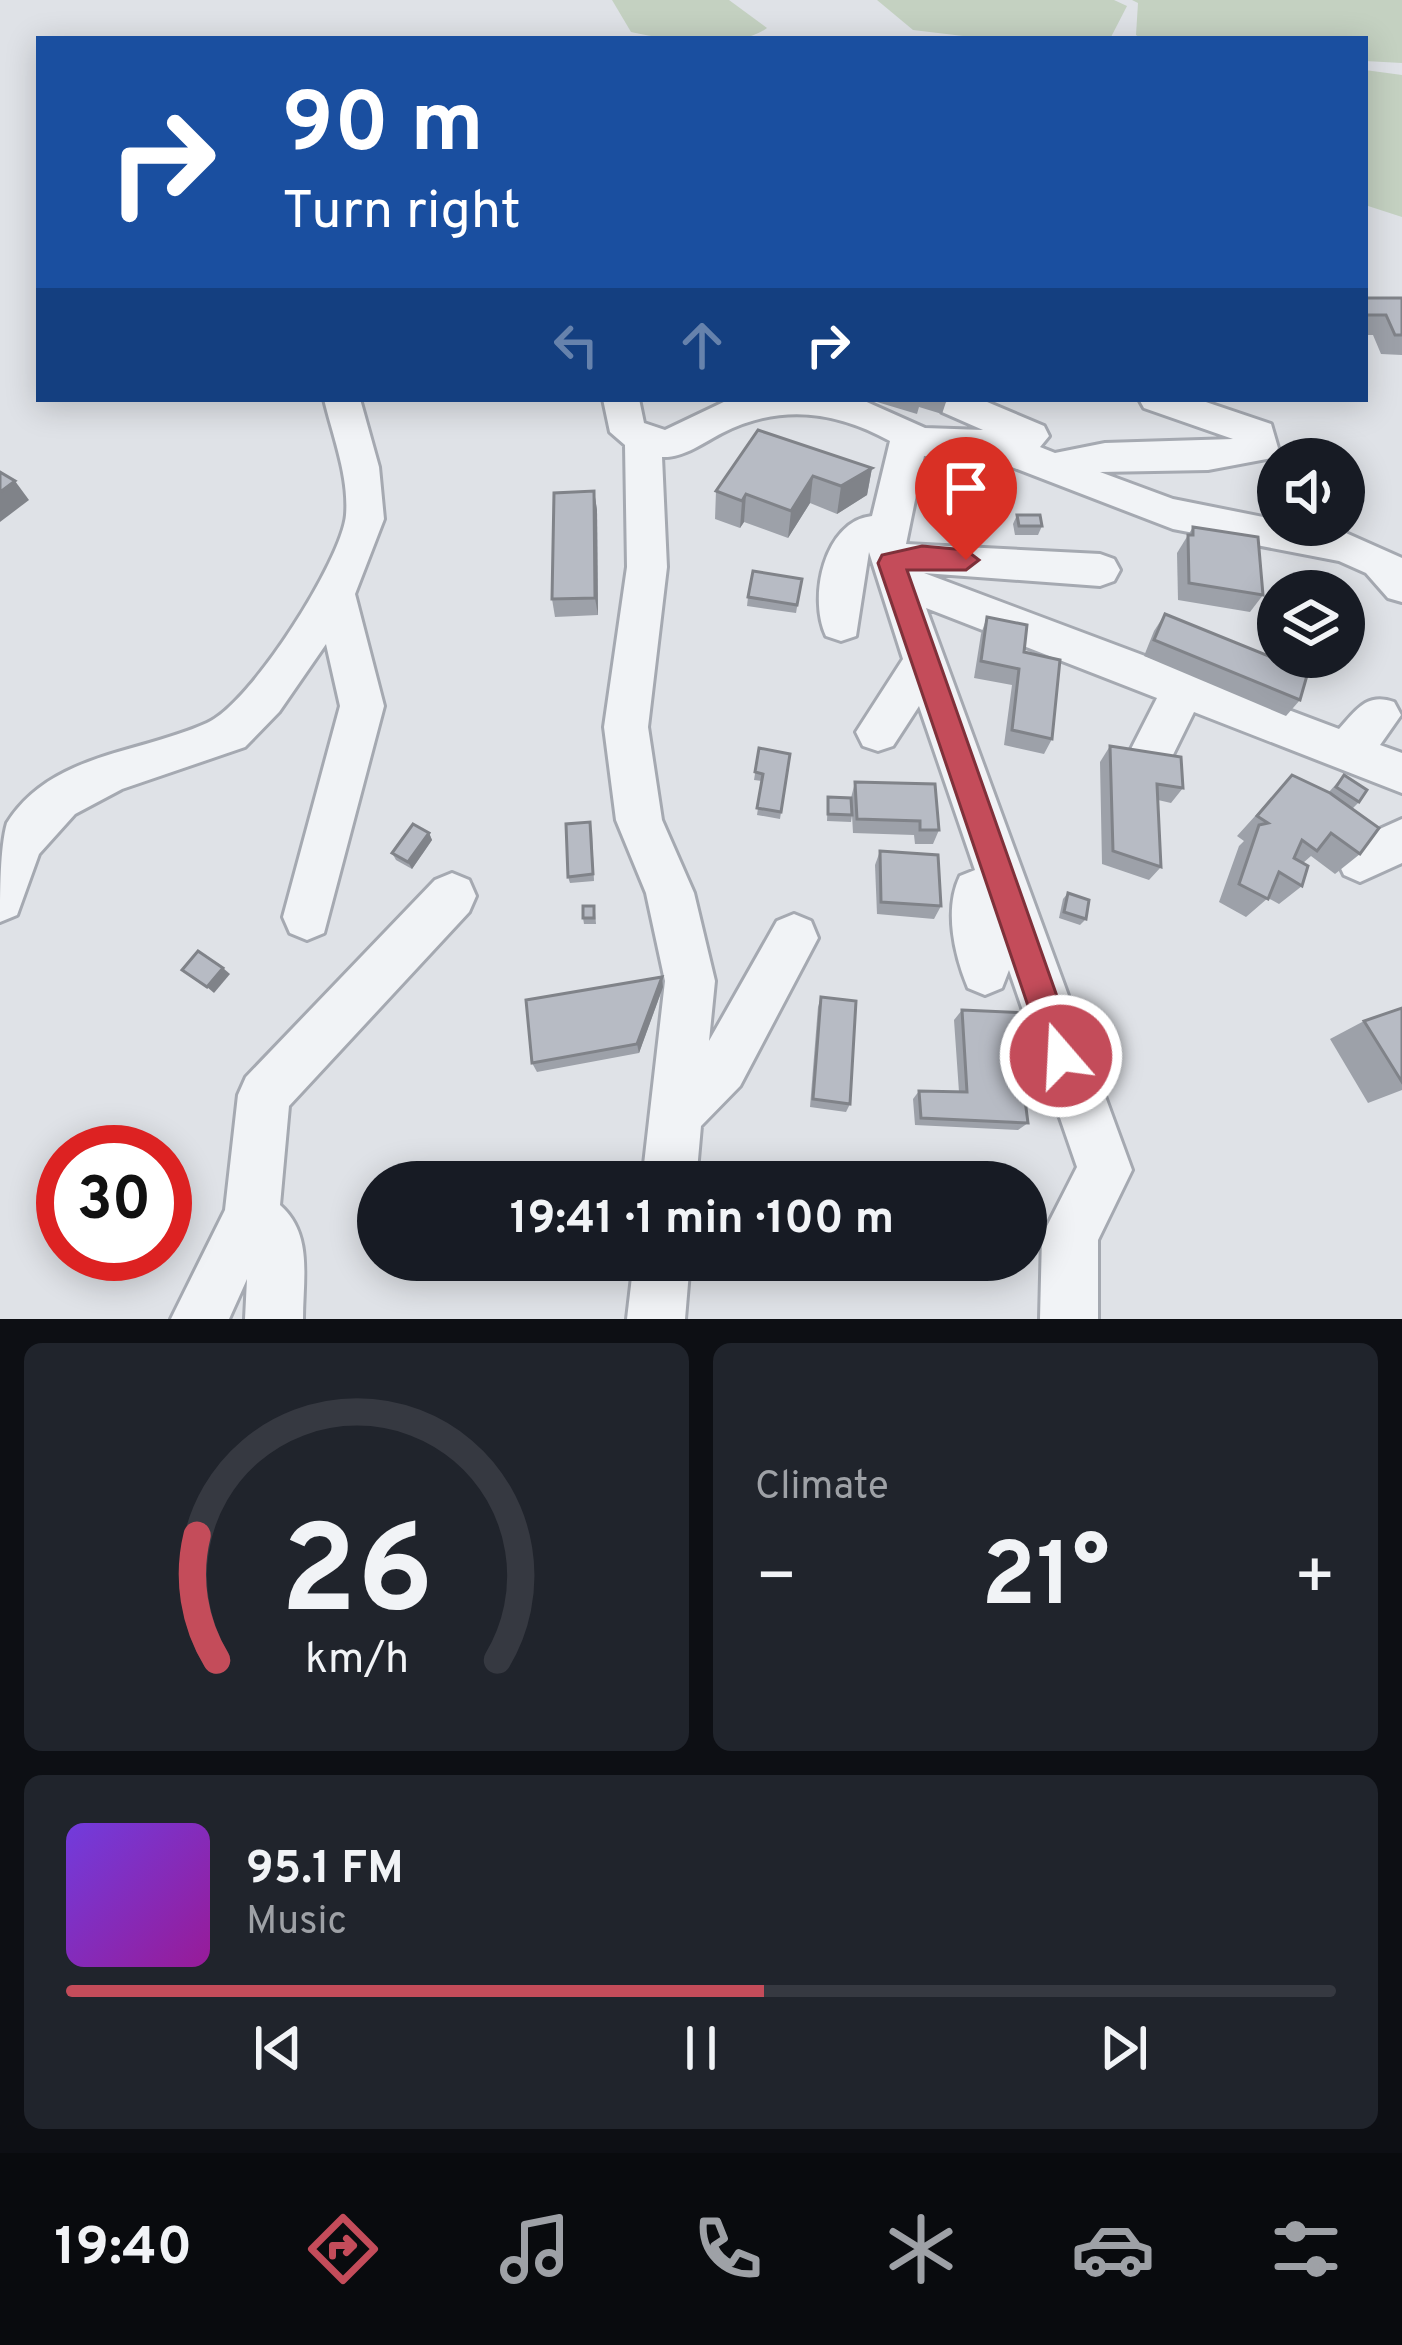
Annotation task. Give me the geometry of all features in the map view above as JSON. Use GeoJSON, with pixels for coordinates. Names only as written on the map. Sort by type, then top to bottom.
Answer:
{"type":"FeatureCollection","features":[{"type":"Feature","properties":{"kind":"street"},"geometry":{"type":"LineString","coordinates":[[0,899],[23,831],[58,798],[93,778],[234,730],[274,690],[362,535],[365,505],[343,402]]}},
{"type":"Feature","properties":{"kind":"street"},"geometry":{"type":"LineString","coordinates":[[622,402],[628,432],[667,446],[763,402]]}},
{"type":"Feature","properties":{"kind":"street"},"geometry":{"type":"LineString","coordinates":[[795,402],[883,419],[909,438]]}},
{"type":"Feature","properties":{"kind":"street"},"geometry":{"type":"LineString","coordinates":[[1063,464],[1088,455],[1232,456],[1259,448],[1258,434],[1166,402]]}},
{"type":"Feature","properties":{"kind":"street"},"geometry":{"type":"LineString","coordinates":[[955,403],[1063,450],[1063,464]]}},
{"type":"Feature","properties":{"kind":"street"},"geometry":{"type":"LineString","coordinates":[[909,438],[892,557],[924,662],[1105,1170],[1070,1236],[1069,1319]]}},
{"type":"Feature","properties":{"kind":"street"},"geometry":{"type":"LineString","coordinates":[[866,470],[909,438],[952,439],[1063,464],[1147,505],[1226,527],[1327,543],[1380,560],[1402,586]]}},
{"type":"Feature","properties":{"kind":"street"},"geometry":{"type":"LineString","coordinates":[[643,440],[647,566],[626,727],[639,820],[670,893],[690,980],[671,1161]]}},
{"type":"Feature","properties":{"kind":"street"},"geometry":{"type":"LineString","coordinates":[[841,624],[846,550],[863,532],[892,557],[1181,692],[1402,773]]}},
{"type":"Feature","properties":{"kind":"street"},"geometry":{"type":"LineString","coordinates":[[892,557],[1100,570]]}},
{"type":"Feature","properties":{"kind":"street"},"geometry":{"type":"LineString","coordinates":[[308,917],[362,706],[333,589]]}},
{"type":"Feature","properties":{"kind":"street"},"geometry":{"type":"LineString","coordinates":[[878,732],[924,662]]}},
{"type":"Feature","properties":{"kind":"street"},"geometry":{"type":"LineString","coordinates":[[1151,753],[1181,692]]}},
{"type":"Feature","properties":{"kind":"street"},"geometry":{"type":"LineString","coordinates":[[1347,751],[1364,727],[1379,716]]}},
{"type":"Feature","properties":{"kind":"street"},"geometry":{"type":"LineString","coordinates":[[985,971],[973,900],[976,892],[1002,886]]}},
{"type":"Feature","properties":{"kind":"street"},"geometry":{"type":"LineString","coordinates":[[250,1319],[266,1272],[264,1096],[452,896]]}},
{"type":"Feature","properties":{"kind":"street"},"geometry":{"type":"LineString","coordinates":[[675,1115],[722,1068],[794,938]]}},
{"type":"Feature","properties":{"kind":"street"},"geometry":{"type":"LineString","coordinates":[[200,1319],[240,1231],[266,1272]]}},
{"type":"Feature","properties":{"kind":"street"},"geometry":{"type":"LineString","coordinates":[[656,1319],[660,1281]]}},
{"type":"Feature","properties":{"kind":"green space"},"geometry":{"type":"Polygon","coordinates":[[[612,0],[729,0],[767,28],[750,36],[631,32],[612,0]]]}},
{"type":"Feature","properties":{"kind":"green space"},"geometry":{"type":"Polygon","coordinates":[[[877,0],[1114,0],[1127,6],[1112,36],[963,36],[913,30],[877,0]]]}},
{"type":"Feature","properties":{"kind":"green space"},"geometry":{"type":"Polygon","coordinates":[[[1132,0],[1402,0],[1402,63],[1368,61],[1368,36],[1138,36],[1138,3],[1132,0]]]}},
{"type":"Feature","properties":{"kind":"green space"},"geometry":{"type":"Polygon","coordinates":[[[1368,70],[1402,75],[1402,217],[1368,206],[1368,70]]]}},
{"type":"Feature","properties":{"kind":"building"},"geometry":{"type":"Polygon","coordinates":[[[1368,298],[1402,298],[1402,335],[1395,335],[1386,315],[1368,315],[1368,298]]]}},
{"type":"Feature","properties":{"kind":"building"},"geometry":{"type":"Polygon","coordinates":[[[758,430],[872,468],[841,486],[813,476],[791,511],[746,494],[742,501],[716,491],[758,430]]]}},
{"type":"Feature","properties":{"kind":"building"},"geometry":{"type":"Polygon","coordinates":[[[0,472],[15,481],[0,492],[0,472]]]}},
{"type":"Feature","properties":{"kind":"building"},"geometry":{"type":"Polygon","coordinates":[[[594,491],[595,598],[552,599],[554,493],[594,491]]]}},
{"type":"Feature","properties":{"kind":"building"},"geometry":{"type":"Polygon","coordinates":[[[1017,515],[1040,515],[1042,526],[1019,526],[1017,515]]]}},
{"type":"Feature","properties":{"kind":"building"},"geometry":{"type":"Polygon","coordinates":[[[1193,527],[1257,537],[1261,570],[1257,570],[1257,594],[1189,583],[1188,535],[1193,535],[1193,527]]]}},
{"type":"Feature","properties":{"kind":"building"},"geometry":{"type":"Polygon","coordinates":[[[753,571],[802,579],[797,605],[748,597],[753,571]]]}},
{"type":"Feature","properties":{"kind":"building"},"geometry":{"type":"Polygon","coordinates":[[[1165,614],[1257,651],[1257,678],[1306,678],[1300,700],[1154,640],[1165,614]]]}},
{"type":"Feature","properties":{"kind":"building"},"geometry":{"type":"Polygon","coordinates":[[[987,617],[1027,625],[1024,652],[1060,660],[1052,739],[1012,730],[1019,669],[981,661],[987,617]]]}},
{"type":"Feature","properties":{"kind":"building"},"geometry":{"type":"Polygon","coordinates":[[[1110,746],[1181,757],[1183,788],[1157,784],[1161,867],[1113,851],[1110,746]]]}},
{"type":"Feature","properties":{"kind":"building"},"geometry":{"type":"Polygon","coordinates":[[[759,748],[790,754],[781,812],[757,808],[763,774],[755,772],[759,748]]]}},
{"type":"Feature","properties":{"kind":"building"},"geometry":{"type":"Polygon","coordinates":[[[1292,775],[1330,793],[1379,828],[1360,854],[1331,833],[1317,851],[1302,840],[1294,858],[1308,866],[1302,886],[1279,872],[1268,899],[1239,884],[1259,825],[1268,823],[1257,816],[1292,775]]]}},
{"type":"Feature","properties":{"kind":"building"},"geometry":{"type":"Polygon","coordinates":[[[1344,775],[1367,790],[1359,802],[1336,787],[1344,775]]]}},
{"type":"Feature","properties":{"kind":"building"},"geometry":{"type":"Polygon","coordinates":[[[855,782],[935,784],[939,830],[920,830],[920,821],[857,819],[855,782]]]}},
{"type":"Feature","properties":{"kind":"building"},"geometry":{"type":"Polygon","coordinates":[[[828,797],[851,798],[852,815],[828,814],[828,797]]]}},
{"type":"Feature","properties":{"kind":"building"},"geometry":{"type":"Polygon","coordinates":[[[590,822],[593,874],[568,877],[566,824],[590,822]]]}},
{"type":"Feature","properties":{"kind":"building"},"geometry":{"type":"Polygon","coordinates":[[[413,824],[429,833],[408,862],[392,853],[413,824]]]}},
{"type":"Feature","properties":{"kind":"building"},"geometry":{"type":"Polygon","coordinates":[[[880,851],[938,855],[941,906],[881,902],[880,851]]]}},
{"type":"Feature","properties":{"kind":"building"},"geometry":{"type":"Polygon","coordinates":[[[1068,893],[1089,900],[1086,919],[1064,912],[1068,893]]]}},
{"type":"Feature","properties":{"kind":"building"},"geometry":{"type":"Polygon","coordinates":[[[583,906],[594,906],[594,918],[583,918],[583,906]]]}},
{"type":"Feature","properties":{"kind":"building"},"geometry":{"type":"Polygon","coordinates":[[[198,951],[223,968],[207,987],[182,970],[198,951]]]}},
{"type":"Feature","properties":{"kind":"building"},"geometry":{"type":"Polygon","coordinates":[[[662,977],[637,1044],[532,1063],[526,1000],[662,977]]]}},
{"type":"Feature","properties":{"kind":"building"},"geometry":{"type":"Polygon","coordinates":[[[821,997],[856,1001],[850,1104],[813,1099],[821,997]]]}},
{"type":"Feature","properties":{"kind":"building"},"geometry":{"type":"Polygon","coordinates":[[[1402,1008],[1402,1082],[1364,1021],[1402,1008]]]}},
{"type":"Feature","properties":{"kind":"building"},"geometry":{"type":"Polygon","coordinates":[[[962,1010],[1029,1013],[1038,1101],[1025,1100],[1028,1123],[921,1118],[919,1091],[967,1092],[962,1010]]]}},
{"type":"Feature","properties":{"kind":"route"},"geometry":{"type":"LineString","coordinates":[[966,560],[922,557],[891,563],[1061,1056]]}}]}
